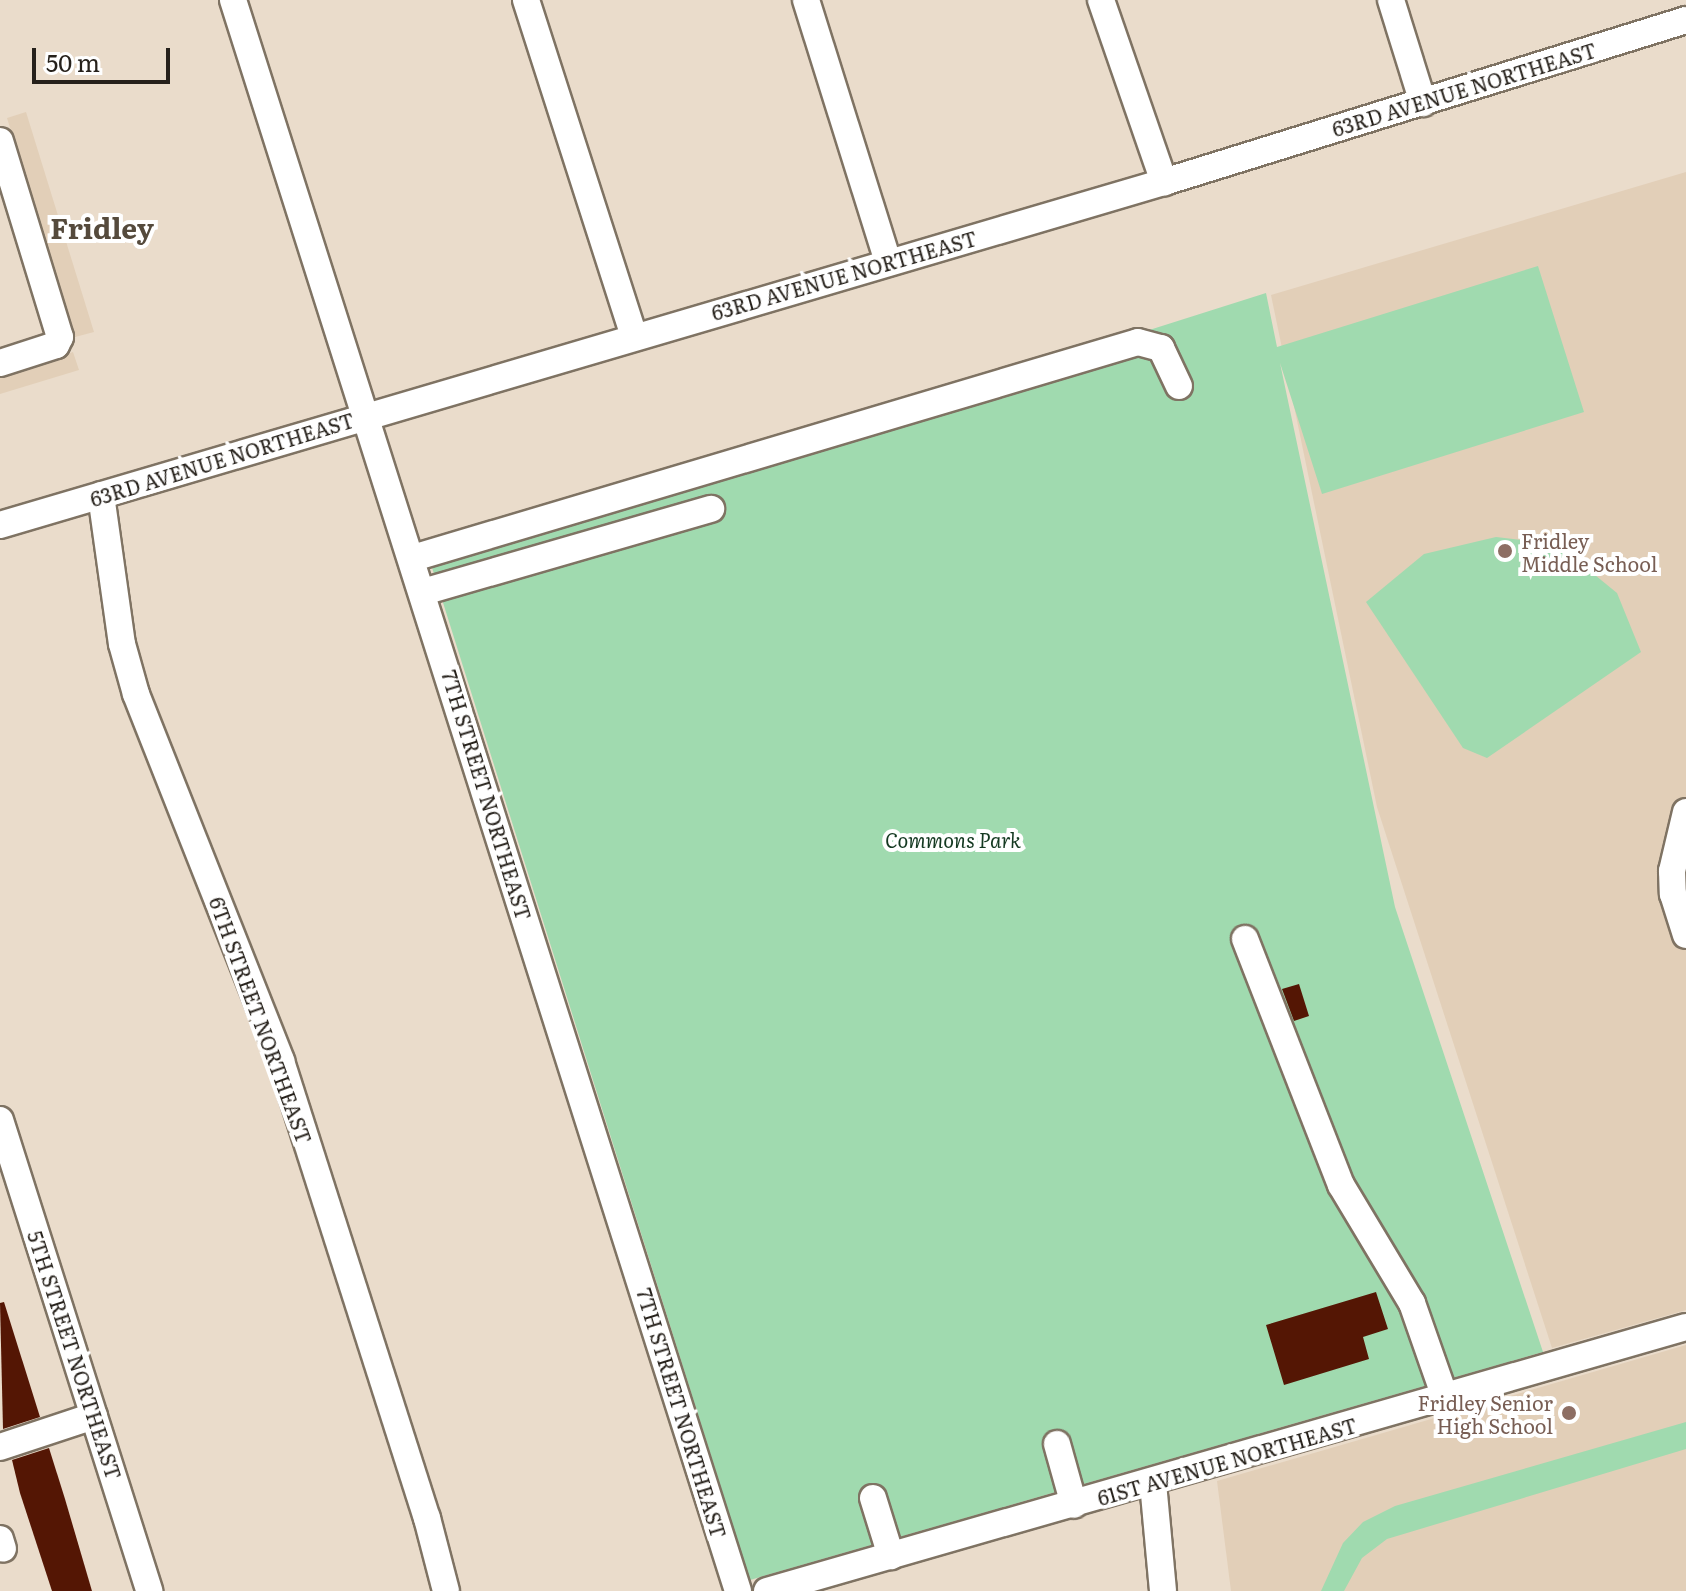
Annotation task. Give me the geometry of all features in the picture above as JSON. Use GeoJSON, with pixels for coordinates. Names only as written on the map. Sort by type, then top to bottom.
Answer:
{"type":"FeatureCollection","features":[{"type":"Feature","properties":{"kind":"street","name":"7TH STREET NORTHEAST"},"geometry":{"type":"LineString","coordinates":[[233,0],[368,415],[738,1591]]}},
{"type":"Feature","properties":{"kind":"street"},"geometry":{"type":"LineString","coordinates":[[526,0],[634,337]]}},
{"type":"Feature","properties":{"kind":"street"},"geometry":{"type":"LineString","coordinates":[[806,0],[888,262]]}},
{"type":"Feature","properties":{"kind":"street"},"geometry":{"type":"LineString","coordinates":[[1101,0],[1164,182]]}},
{"type":"Feature","properties":{"kind":"street"},"geometry":{"type":"LineString","coordinates":[[1391,0],[1423,103]]}},
{"type":"Feature","properties":{"kind":"street","name":"63RD AVENUE NORTHEAST"},"geometry":{"type":"LineString","coordinates":[[0,525],[1164,182],[1423,103],[1681,14]]}},
{"type":"Feature","properties":{"kind":"street"},"geometry":{"type":"LineString","coordinates":[[0,141],[60,337],[56,345],[0,363]]}},
{"type":"Feature","properties":{"kind":"street"},"geometry":{"type":"LineString","coordinates":[[413,558],[1138,342],[1161,348],[1179,386]]}},
{"type":"Feature","properties":{"kind":"street","name":"6TH STREET NORTHEAST"},"geometry":{"type":"LineString","coordinates":[[101,495],[122,644],[140,706],[281,1061],[427,1518],[446,1591]]}},
{"type":"Feature","properties":{"kind":"street"},"geometry":{"type":"LineString","coordinates":[[423,592],[711,509]]}},
{"type":"Feature","properties":{"kind":"street"},"geometry":{"type":"LineString","coordinates":[[1686,812],[1672,871],[1673,894],[1686,935]]}},
{"type":"Feature","properties":{"kind":"street"},"geometry":{"type":"LineString","coordinates":[[1245,939],[1335,1171],[1412,1303],[1445,1397]]}},
{"type":"Feature","properties":{"kind":"street","name":"5TH STREET NORTHEAST"},"geometry":{"type":"LineString","coordinates":[[0,1120],[149,1591]]}},
{"type":"Feature","properties":{"kind":"street","name":"61ST AVENUE NORTHEAST"},"geometry":{"type":"LineString","coordinates":[[767,1591],[1153,1483],[1686,1327]]}},
{"type":"Feature","properties":{"kind":"street"},"geometry":{"type":"LineString","coordinates":[[0,1447],[94,1416]]}},
{"type":"Feature","properties":{"kind":"street"},"geometry":{"type":"LineString","coordinates":[[1057,1444],[1074,1505]]}},
{"type":"Feature","properties":{"kind":"street"},"geometry":{"type":"LineString","coordinates":[[1153,1483],[1163,1591]]}},
{"type":"Feature","properties":{"kind":"street"},"geometry":{"type":"LineString","coordinates":[[873,1498],[891,1556]]}},
{"type":"Feature","properties":{"kind":"shaded area"},"geometry":{"type":"Polygon","coordinates":[[[26,112],[94,332],[75,337],[7,118],[26,112]]]}},
{"type":"Feature","properties":{"kind":"shaded area","name":"Fridley Middle School"},"geometry":{"type":"Polygon","coordinates":[[[1686,172],[1686,1310],[1552,1348],[1377,807],[1271,295],[1686,172]]]}},
{"type":"Feature","properties":{"kind":"shaded area"},"geometry":{"type":"Polygon","coordinates":[[[73,352],[79,370],[0,394],[0,374],[73,352]]]}},
{"type":"Feature","properties":{"kind":"shaded area","name":"Fridley Senior High School"},"geometry":{"type":"Polygon","coordinates":[[[1686,1345],[1686,1591],[1231,1591],[1217,1481],[1686,1345]]]}},
{"type":"Feature","properties":{"kind":"green space","name":"Commons Park"},"geometry":{"type":"Polygon","coordinates":[[[1538,266],[1584,412],[1322,494],[1280,363],[1395,907],[1543,1352],[750,1580],[429,558],[1266,293],[1277,347],[1538,266]]]}},
{"type":"Feature","properties":{"kind":"green space"},"geometry":{"type":"Polygon","coordinates":[[[1496,537],[1557,544],[1617,593],[1641,652],[1487,758],[1463,748],[1366,602],[1424,554],[1496,537]]]}},
{"type":"Feature","properties":{"kind":"green space"},"geometry":{"type":"Polygon","coordinates":[[[1686,1422],[1686,1449],[1387,1539],[1362,1558],[1344,1591],[1321,1591],[1343,1543],[1363,1522],[1395,1506],[1686,1422]]]}},
{"type":"Feature","properties":{"kind":"building"},"geometry":{"type":"Polygon","coordinates":[[[1299,984],[1309,1016],[1294,1021],[1282,989],[1299,984]]]}},
{"type":"Feature","properties":{"kind":"building"},"geometry":{"type":"Polygon","coordinates":[[[1376,1292],[1388,1329],[1363,1337],[1369,1359],[1284,1385],[1266,1325],[1376,1292]]]}},
{"type":"Feature","properties":{"kind":"building"},"geometry":{"type":"Polygon","coordinates":[[[4,1302],[40,1417],[3,1429],[0,1303],[4,1302]]]}},
{"type":"Feature","properties":{"kind":"building"},"geometry":{"type":"Polygon","coordinates":[[[49,1448],[92,1591],[52,1591],[20,1493],[12,1460],[49,1448]]]}},
{"type":"Feature","properties":{"kind":"place","name":"Fridley Middle School"},"geometry":{"type":"Point","coordinates":[1505,551]}},
{"type":"Feature","properties":{"kind":"place","name":"Fridley Senior High School"},"geometry":{"type":"Point","coordinates":[1569,1413]}},
{"type":"Feature","properties":{"kind":"district","name":"Fridley"},"geometry":{"type":"Point","coordinates":[102,227]}}]}
